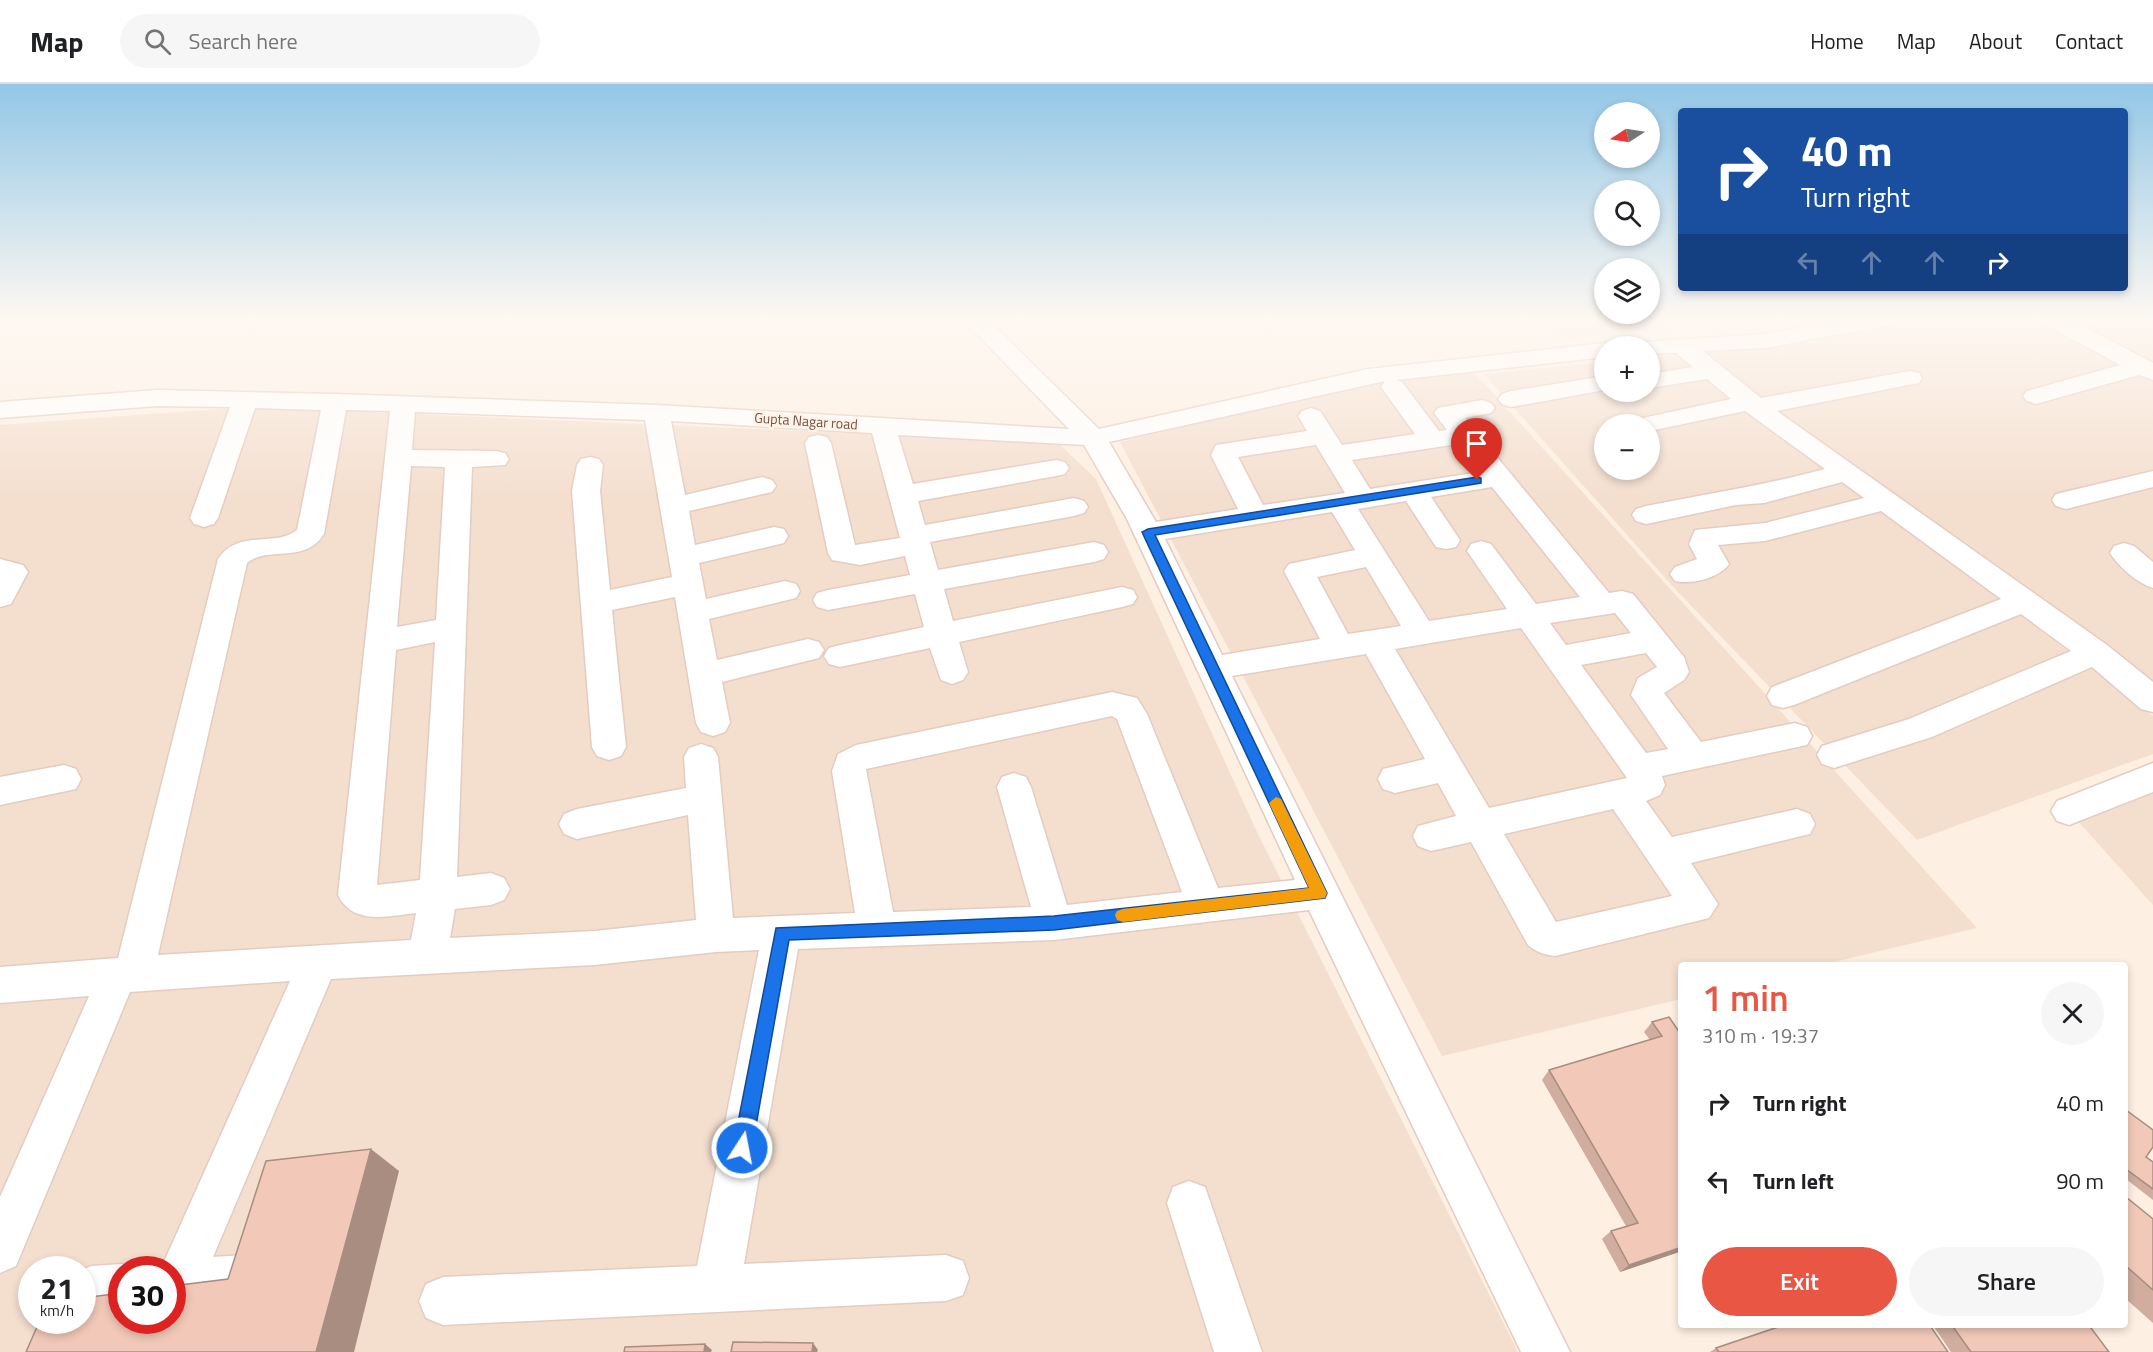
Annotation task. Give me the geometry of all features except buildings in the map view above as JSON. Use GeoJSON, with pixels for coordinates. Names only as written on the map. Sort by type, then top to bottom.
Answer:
{"type":"FeatureCollection","features":[{"type":"Feature","properties":{"kind":"street"},"geometry":{"type":"LineString","coordinates":[[1034,379],[1093,438],[1148,532],[1320,893],[1546,1352]]}},
{"type":"Feature","properties":{"kind":"street","name":"Gupta Nagar road"},"geometry":{"type":"LineString","coordinates":[[0,410],[157,398],[335,402],[657,413],[1093,438],[1354,379]]}},
{"type":"Feature","properties":{"kind":"street"},"geometry":{"type":"LineString","coordinates":[[1723,379],[1753,404],[2096,653],[2153,700]]}},
{"type":"Feature","properties":{"kind":"street"},"geometry":{"type":"LineString","coordinates":[[1660,422],[1903,379]]}},
{"type":"Feature","properties":{"kind":"street"},"geometry":{"type":"LineString","coordinates":[[2036,396],[2108,379]]}},
{"type":"Feature","properties":{"kind":"street"},"geometry":{"type":"LineString","coordinates":[[1511,399],[1594,385]]}},
{"type":"Feature","properties":{"kind":"street"},"geometry":{"type":"LineString","coordinates":[[1393,387],[1432,440]]}},
{"type":"Feature","properties":{"kind":"street"},"geometry":{"type":"LineString","coordinates":[[204,518],[245,400]]}},
{"type":"Feature","properties":{"kind":"street"},"geometry":{"type":"LineString","coordinates":[[0,1250],[126,975],[234,559],[243,551],[301,541],[310,534],[335,402]]}},
{"type":"Feature","properties":{"kind":"street"},"geometry":{"type":"LineString","coordinates":[[403,404],[357,895],[363,900],[375,901],[492,889]]}},
{"type":"Feature","properties":{"kind":"street"},"geometry":{"type":"LineString","coordinates":[[1482,408],[1447,413],[1602,604]]}},
{"type":"Feature","properties":{"kind":"street"},"geometry":{"type":"LineString","coordinates":[[657,413],[713,723]]}},
{"type":"Feature","properties":{"kind":"street"},"geometry":{"type":"LineString","coordinates":[[883,426],[952,672]]}},
{"type":"Feature","properties":{"kind":"street"},"geometry":{"type":"LineString","coordinates":[[1255,516],[1225,452],[1323,435],[1432,440],[1464,435]]}},
{"type":"Feature","properties":{"kind":"street"},"geometry":{"type":"LineString","coordinates":[[1323,435],[1374,556],[1422,635]]}},
{"type":"Feature","properties":{"kind":"street"},"geometry":{"type":"LineString","coordinates":[[818,443],[842,554],[860,555],[915,540],[1074,507]]}},
{"type":"Feature","properties":{"kind":"street"},"geometry":{"type":"LineString","coordinates":[[398,458],[496,459]]}},
{"type":"Feature","properties":{"kind":"street"},"geometry":{"type":"LineString","coordinates":[[428,957],[438,894],[459,458]]}},
{"type":"Feature","properties":{"kind":"street"},"geometry":{"type":"LineString","coordinates":[[590,465],[586,491],[609,747]]}},
{"type":"Feature","properties":{"kind":"street"},"geometry":{"type":"LineString","coordinates":[[902,495],[1056,468]]}},
{"type":"Feature","properties":{"kind":"street"},"geometry":{"type":"LineString","coordinates":[[1646,515],[1736,496],[1764,494],[1847,472]]}},
{"type":"Feature","properties":{"kind":"street"},"geometry":{"type":"LineString","coordinates":[[1148,532],[1499,477]]}},
{"type":"Feature","properties":{"kind":"street"},"geometry":{"type":"LineString","coordinates":[[2066,500],[2153,479]]}},
{"type":"Feature","properties":{"kind":"street"},"geometry":{"type":"LineString","coordinates":[[674,506],[762,486]]}},
{"type":"Feature","properties":{"kind":"street"},"geometry":{"type":"LineString","coordinates":[[1413,491],[1446,540]]}},
{"type":"Feature","properties":{"kind":"street"},"geometry":{"type":"LineString","coordinates":[[1684,574],[1713,564],[1703,544],[1705,537],[1765,532],[1887,501]]}},
{"type":"Feature","properties":{"kind":"street"},"geometry":{"type":"LineString","coordinates":[[688,584],[774,536]]}},
{"type":"Feature","properties":{"kind":"street"},"geometry":{"type":"LineString","coordinates":[[1375,642],[1547,938],[1555,939],[1696,908],[1698,899],[1665,854],[1629,780],[1558,658],[1481,551]]}},
{"type":"Feature","properties":{"kind":"street"},"geometry":{"type":"LineString","coordinates":[[828,600],[1094,552]]}},
{"type":"Feature","properties":{"kind":"street"},"geometry":{"type":"LineString","coordinates":[[2124,554],[2153,578]]}},
{"type":"Feature","properties":{"kind":"street"},"geometry":{"type":"LineString","coordinates":[[1340,648],[1299,571],[1374,556]]}},
{"type":"Feature","properties":{"kind":"street"},"geometry":{"type":"LineString","coordinates":[[0,568],[13,572],[0,597]]}},
{"type":"Feature","properties":{"kind":"street"},"geometry":{"type":"LineString","coordinates":[[596,603],[688,584],[785,591]]}},
{"type":"Feature","properties":{"kind":"street"},"geometry":{"type":"LineString","coordinates":[[840,656],[1122,597]]}},
{"type":"Feature","properties":{"kind":"street"},"geometry":{"type":"LineString","coordinates":[[1783,696],[2025,601]]}},
{"type":"Feature","properties":{"kind":"street"},"geometry":{"type":"LineString","coordinates":[[1211,668],[1622,602],[1626,604],[1673,666],[1673,672],[1649,686],[1647,695],[1693,757]]}},
{"type":"Feature","properties":{"kind":"street"},"geometry":{"type":"LineString","coordinates":[[380,642],[450,628]]}},
{"type":"Feature","properties":{"kind":"street"},"geometry":{"type":"LineString","coordinates":[[1558,658],[1654,640]]}},
{"type":"Feature","properties":{"kind":"street"},"geometry":{"type":"LineString","coordinates":[[704,675],[808,650]]}},
{"type":"Feature","properties":{"kind":"street"},"geometry":{"type":"LineString","coordinates":[[1834,755],[1920,728],[2096,653]]}},
{"type":"Feature","properties":{"kind":"street"},"geometry":{"type":"LineString","coordinates":[[877,931],[849,771],[850,764],[856,758],[1112,704],[1125,707],[1131,714],[1206,906]]}},
{"type":"Feature","properties":{"kind":"street"},"geometry":{"type":"LineString","coordinates":[[1431,836],[1629,780],[1693,757],[1795,736]]}},
{"type":"Feature","properties":{"kind":"street"},"geometry":{"type":"LineString","coordinates":[[701,757],[716,935]]}},
{"type":"Feature","properties":{"kind":"street"},"geometry":{"type":"LineString","coordinates":[[1395,779],[1448,768]]}},
{"type":"Feature","properties":{"kind":"street"},"geometry":{"type":"LineString","coordinates":[[2069,811],[2153,777]]}},
{"type":"Feature","properties":{"kind":"street"},"geometry":{"type":"LineString","coordinates":[[0,791],[64,780]]}},
{"type":"Feature","properties":{"kind":"street"},"geometry":{"type":"LineString","coordinates":[[1014,787],[1054,923]]}},
{"type":"Feature","properties":{"kind":"street"},"geometry":{"type":"LineString","coordinates":[[577,824],[705,798]]}},
{"type":"Feature","properties":{"kind":"street"},"geometry":{"type":"LineString","coordinates":[[1665,854],[1797,824]]}},
{"type":"Feature","properties":{"kind":"street"},"geometry":{"type":"LineString","coordinates":[[0,985],[318,963],[595,948],[716,935],[1054,923],[1320,893]]}},
{"type":"Feature","properties":{"kind":"street"},"geometry":{"type":"LineString","coordinates":[[716,1289],[782,933]]}},
{"type":"Feature","properties":{"kind":"street"},"geometry":{"type":"LineString","coordinates":[[186,1260],[318,963]]}},
{"type":"Feature","properties":{"kind":"street"},"geometry":{"type":"LineString","coordinates":[[1190,1203],[1238,1352]]}},
{"type":"Feature","properties":{"kind":"street"},"geometry":{"type":"LineString","coordinates":[[186,1282],[259,1277]]}},
{"type":"Feature","properties":{"kind":"street"},"geometry":{"type":"LineString","coordinates":[[443,1301],[946,1278]]}},
{"type":"Feature","properties":{"kind":"shaded area"},"geometry":{"type":"Polygon","coordinates":[[[1399,379],[1480,379],[1977,928],[1833,962],[1678,962],[1678,1000],[1442,1056],[1120,442],[1365,384],[1399,379]]]}},
{"type":"Feature","properties":{"kind":"shaded area"},"geometry":{"type":"Polygon","coordinates":[[[1489,379],[1594,379],[1594,402],[1660,402],[1660,379],[1711,379],[2153,716],[2153,754],[1917,840],[1677,591],[1489,379]]]}},
{"type":"Feature","properties":{"kind":"shaded area"},"geometry":{"type":"Polygon","coordinates":[[[1726,379],[2153,379],[2153,700],[1726,379]]]}},
{"type":"Feature","properties":{"kind":"shaded area"},"geometry":{"type":"Polygon","coordinates":[[[247,407],[1057,442],[1096,479],[1257,832],[1518,1352],[0,1352],[0,425],[247,407]]]}},
{"type":"Feature","properties":{"kind":"shaded area"},"geometry":{"type":"Polygon","coordinates":[[[2153,786],[2153,905],[2069,811],[2153,786]]]}},
{"type":"Feature","properties":{"kind":"slow traffic"},"geometry":{"type":"LineString","coordinates":[[1123,915],[1320,893],[1276,803]]}},
{"type":"Feature","properties":{"kind":"route"},"geometry":{"type":"LineString","coordinates":[[742,1148],[782,933],[1054,923],[1320,893],[1218,684],[1148,532],[1477,480]]}}]}
